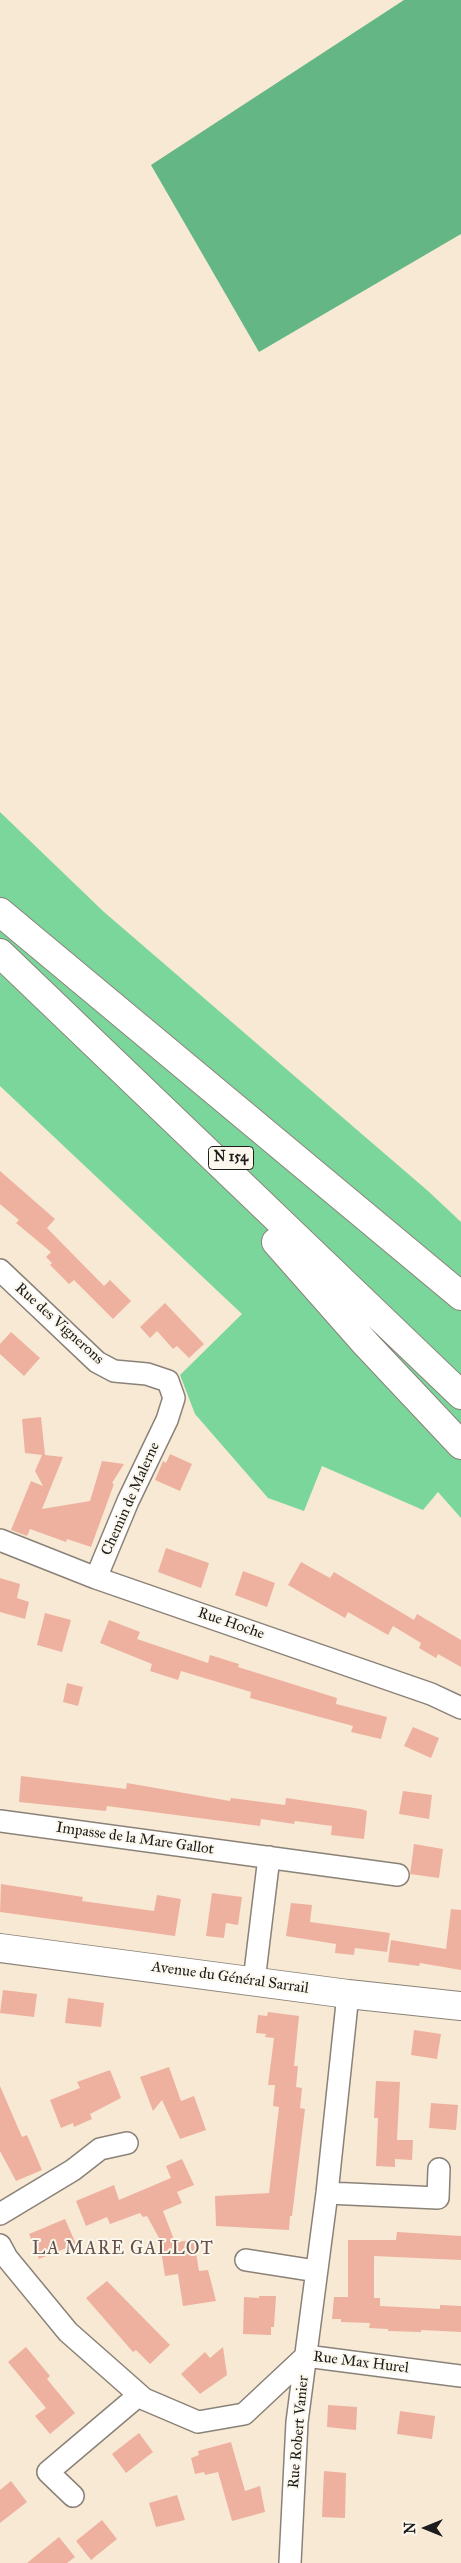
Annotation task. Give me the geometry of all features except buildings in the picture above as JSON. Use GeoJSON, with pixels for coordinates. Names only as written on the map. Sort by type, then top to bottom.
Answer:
{"type":"FeatureCollection","features":[{"type":"Feature","properties":{"kind":"main road"},"geometry":{"type":"LineString","coordinates":[[0,912],[461,1296]]}},
{"type":"Feature","properties":{"kind":"main road","name":"N 154"},"geometry":{"type":"LineString","coordinates":[[0,938],[461,1380]]}},
{"type":"Feature","properties":{"kind":"main road","name":"N 154"},"geometry":{"type":"LineString","coordinates":[[0,953],[461,1395]]}},
{"type":"Feature","properties":{"kind":"main road"},"geometry":{"type":"LineString","coordinates":[[165,1112],[204,1166],[461,1445]]}},
{"type":"Feature","properties":{"kind":"main road","name":"Avenue du Général Sarrail"},"geometry":{"type":"LineString","coordinates":[[0,1948],[348,1994],[461,2006]]}},
{"type":"Feature","properties":{"kind":"street","name":"Rue des Vignerons"},"geometry":{"type":"LineString","coordinates":[[0,1270],[97,1362],[114,1371],[147,1374],[168,1381],[174,1398],[167,1420]]}},
{"type":"Feature","properties":{"kind":"street","name":"Chemin de Malerne"},"geometry":{"type":"LineString","coordinates":[[96,1578],[128,1501],[167,1420]]}},
{"type":"Feature","properties":{"kind":"street","name":"Rue Hoche"},"geometry":{"type":"LineString","coordinates":[[0,1540],[96,1578],[422,1690],[461,1708]]}},
{"type":"Feature","properties":{"kind":"street","name":"Impasse de la Mare Gallot"},"geometry":{"type":"LineString","coordinates":[[0,1821],[398,1874]]}},
{"type":"Feature","properties":{"kind":"street"},"geometry":{"type":"LineString","coordinates":[[254,1981],[269,1857]]}},
{"type":"Feature","properties":{"kind":"street","name":"Rue Robert Vanier"},"geometry":{"type":"LineString","coordinates":[[290,2563],[297,2422],[327,2193],[348,1994]]}},
{"type":"Feature","properties":{"kind":"street"},"geometry":{"type":"LineString","coordinates":[[0,2214],[73,2170],[100,2149],[127,2143]]}},
{"type":"Feature","properties":{"kind":"street"},"geometry":{"type":"LineString","coordinates":[[327,2193],[438,2198],[439,2169]]}},
{"type":"Feature","properties":{"kind":"street","name":"Rue Max Hurel"},"geometry":{"type":"LineString","coordinates":[[0,2245],[7,2258],[68,2332],[144,2399],[198,2422],[244,2414],[306,2356],[461,2376]]}},
{"type":"Feature","properties":{"kind":"street"},"geometry":{"type":"LineString","coordinates":[[246,2260],[316,2271]]}},
{"type":"Feature","properties":{"kind":"street"},"geometry":{"type":"LineString","coordinates":[[73,2496],[48,2472],[139,2395]]}},
{"type":"Feature","properties":{"kind":"green space"},"geometry":{"type":"Polygon","coordinates":[[[404,0],[461,0],[461,234],[259,352],[151,165],[404,0]]]}},
{"type":"Feature","properties":{"kind":"green space"},"geometry":{"type":"Polygon","coordinates":[[[0,812],[104,912],[428,1191],[461,1222],[461,1518],[438,1492],[423,1510],[322,1466],[304,1511],[268,1498],[195,1414],[180,1375],[242,1314],[0,1086],[0,812]]]}},
{"type":"Feature","properties":{"kind":"district","name":"LA MARE GALLOT"},"geometry":{"type":"Point","coordinates":[123,2250]}}]}
